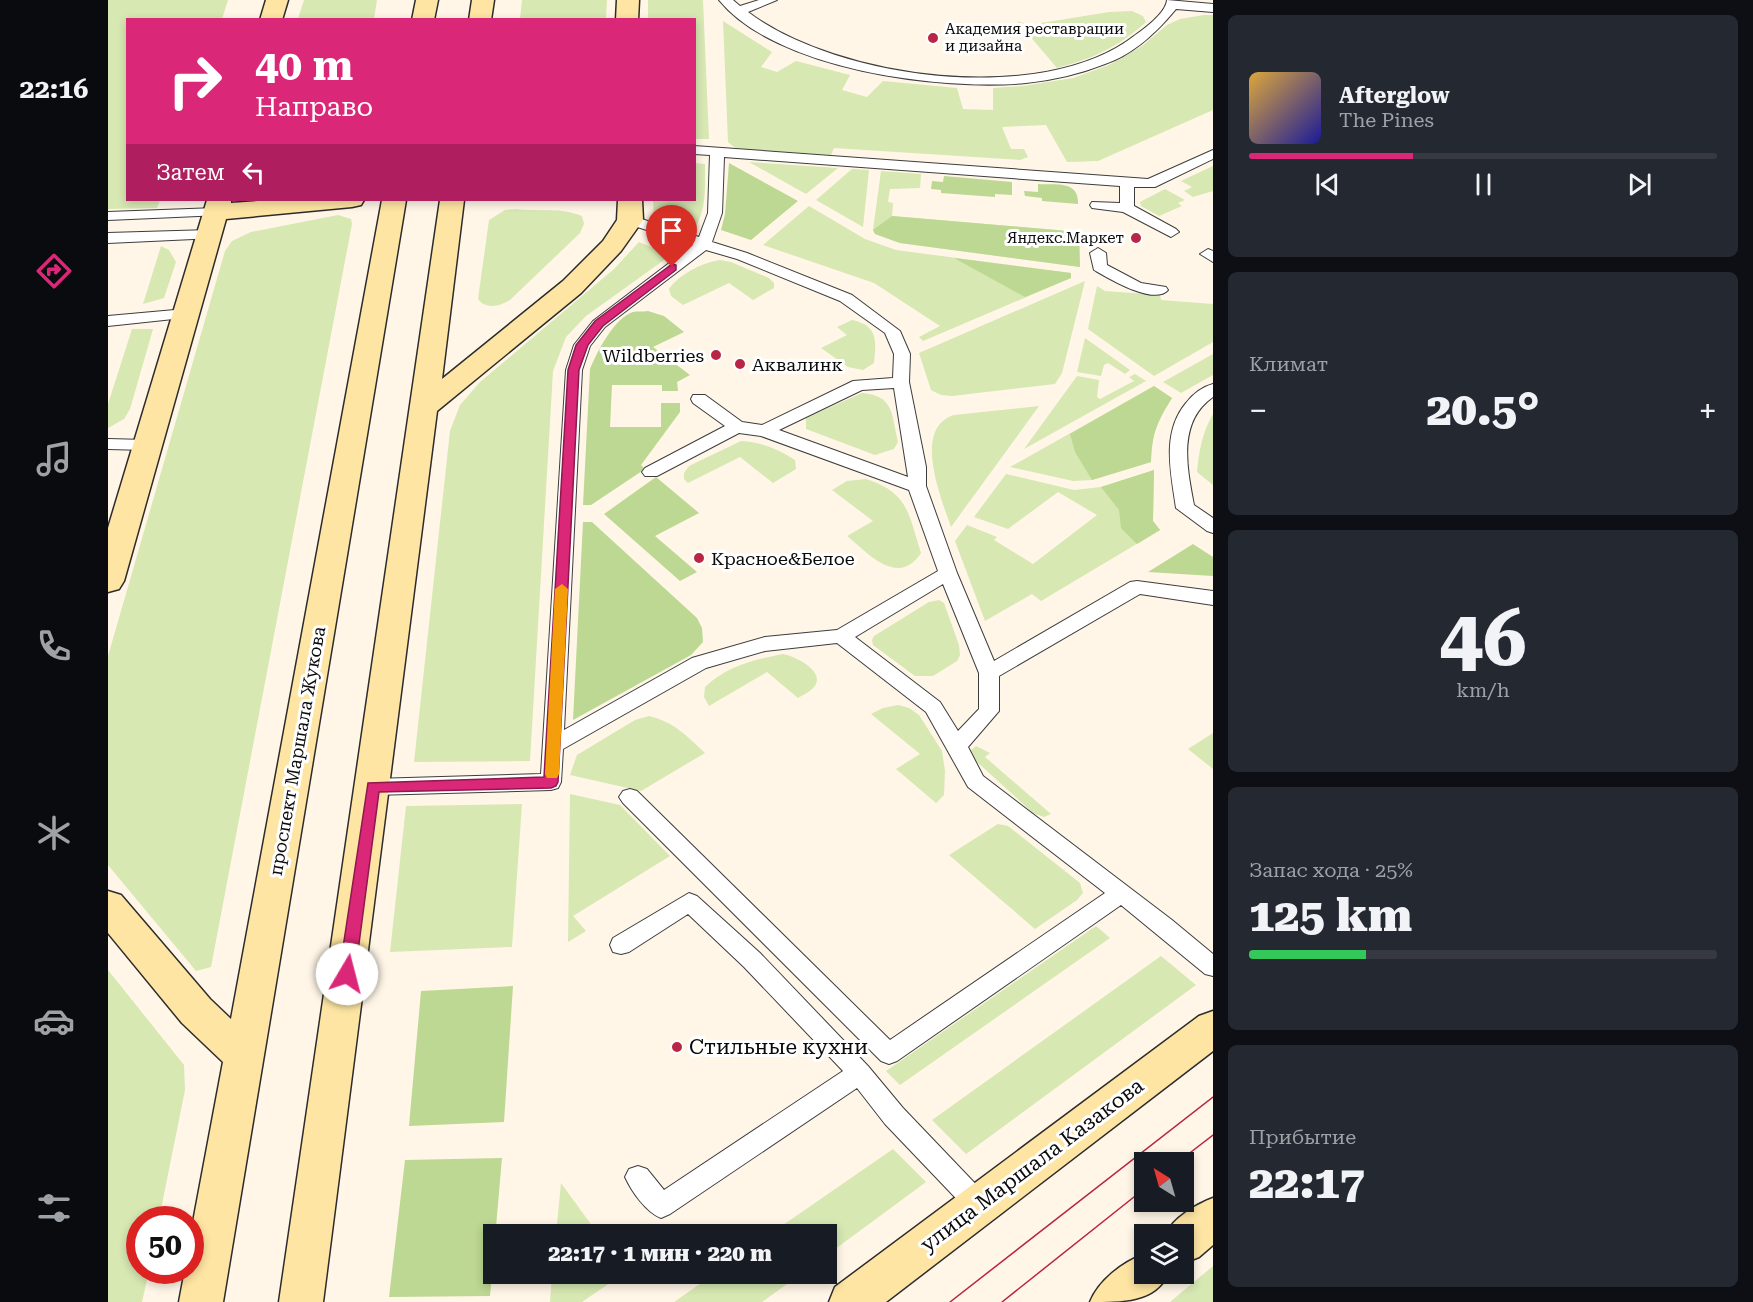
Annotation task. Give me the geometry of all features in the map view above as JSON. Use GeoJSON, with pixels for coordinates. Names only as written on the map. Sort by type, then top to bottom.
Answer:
{"type":"FeatureCollection","features":[{"type":"Feature","properties":{"kind":"main road"},"geometry":{"type":"LineString","coordinates":[[272,18],[277,0]]}},
{"type":"Feature","properties":{"kind":"main road"},"geometry":{"type":"LineString","coordinates":[[423,18],[426,0]]}},
{"type":"Feature","properties":{"kind":"main road"},"geometry":{"type":"LineString","coordinates":[[480,18],[483,0]]}},
{"type":"Feature","properties":{"kind":"main road"},"geometry":{"type":"LineString","coordinates":[[627,18],[628,0]]}},
{"type":"Feature","properties":{"kind":"main road"},"geometry":{"type":"LineString","coordinates":[[108,581],[113,546],[215,215],[343,201]]}},
{"type":"Feature","properties":{"kind":"main road","name":"проспект Маршала Жукова"},"geometry":{"type":"LineString","coordinates":[[201,1302],[394,201]]}},
{"type":"Feature","properties":{"kind":"main road"},"geometry":{"type":"LineString","coordinates":[[301,1302],[452,201]]}},
{"type":"Feature","properties":{"kind":"main road"},"geometry":{"type":"LineString","coordinates":[[422,409],[572,287],[612,246],[630,210]]}},
{"type":"Feature","properties":{"kind":"main road"},"geometry":{"type":"LineString","coordinates":[[108,906],[196,1011],[243,1056]]}},
{"type":"Feature","properties":{"kind":"main road","name":"улица Маршала Казакова"},"geometry":{"type":"LineString","coordinates":[[851,1302],[1213,1028]]}},
{"type":"Feature","properties":{"kind":"main road"},"geometry":{"type":"LineString","coordinates":[[1194,1234],[1213,1218]]}},
{"type":"Feature","properties":{"kind":"main road"},"geometry":{"type":"LineString","coordinates":[[1112,1302],[1134,1284]]}},
{"type":"Feature","properties":{"kind":"lane"},"geometry":{"type":"LineString","coordinates":[[725,0],[757,26],[780,39],[829,58],[909,76],[963,81],[1026,78],[1067,72],[1102,61],[1134,43],[1159,23],[1173,3],[1213,8]]}},
{"type":"Feature","properties":{"kind":"lane"},"geometry":{"type":"LineString","coordinates":[[739,11],[771,0]]}},
{"type":"Feature","properties":{"kind":"lane"},"geometry":{"type":"LineString","coordinates":[[696,150],[1150,184],[1213,154]]}},
{"type":"Feature","properties":{"kind":"lane"},"geometry":{"type":"LineString","coordinates":[[373,787],[551,782],[555,744],[573,370],[582,345],[599,324],[704,244],[715,213],[717,151]]}},
{"type":"Feature","properties":{"kind":"lane"},"geometry":{"type":"LineString","coordinates":[[1096,179],[1098,224]]}},
{"type":"Feature","properties":{"kind":"lane"},"geometry":{"type":"LineString","coordinates":[[1127,182],[1127,208]]}},
{"type":"Feature","properties":{"kind":"lane"},"geometry":{"type":"LineString","coordinates":[[1097,205],[1127,208],[1171,232]]}},
{"type":"Feature","properties":{"kind":"lane"},"geometry":{"type":"LineString","coordinates":[[630,210],[704,244],[742,256],[846,298],[892,331],[902,354],[901,382],[918,467],[917,486],[948,573],[989,673],[990,711],[957,746]]}},
{"type":"Feature","properties":{"kind":"lane"},"geometry":{"type":"LineString","coordinates":[[108,216],[215,215]]}},
{"type":"Feature","properties":{"kind":"lane"},"geometry":{"type":"LineString","coordinates":[[108,238],[215,215]]}},
{"type":"Feature","properties":{"kind":"lane"},"geometry":{"type":"LineString","coordinates":[[1098,253],[1099,267],[1137,288],[1160,290]]}},
{"type":"Feature","properties":{"kind":"lane"},"geometry":{"type":"LineString","coordinates":[[108,321],[186,314]]}},
{"type":"Feature","properties":{"kind":"lane"},"geometry":{"type":"LineString","coordinates":[[764,431],[859,385],[901,382]]}},
{"type":"Feature","properties":{"kind":"lane"},"geometry":{"type":"LineString","coordinates":[[1213,389],[1200,396],[1180,425],[1178,458],[1185,507],[1213,527]]}},
{"type":"Feature","properties":{"kind":"lane"},"geometry":{"type":"LineString","coordinates":[[699,399],[737,427],[764,431],[917,486]]}},
{"type":"Feature","properties":{"kind":"lane"},"geometry":{"type":"LineString","coordinates":[[651,472],[737,427]]}},
{"type":"Feature","properties":{"kind":"lane"},"geometry":{"type":"LineString","coordinates":[[108,444],[146,445]]}},
{"type":"Feature","properties":{"kind":"lane"},"geometry":{"type":"LineString","coordinates":[[555,744],[699,663],[765,644],[841,636],[948,573]]}},
{"type":"Feature","properties":{"kind":"lane"},"geometry":{"type":"LineString","coordinates":[[989,673],[1137,587],[1213,597]]}},
{"type":"Feature","properties":{"kind":"lane"},"geometry":{"type":"LineString","coordinates":[[841,636],[933,706],[975,781],[1164,926],[1213,967]]}},
{"type":"Feature","properties":{"kind":"lane"},"geometry":{"type":"LineString","coordinates":[[630,797],[889,1054],[1120,894]]}},
{"type":"Feature","properties":{"kind":"lane"},"geometry":{"type":"LineString","coordinates":[[621,945],[689,902],[752,960],[860,1073],[894,1116],[979,1205]]}},
{"type":"Feature","properties":{"kind":"lane"},"geometry":{"type":"LineString","coordinates":[[638,1178],[661,1206],[860,1073]]}},
{"type":"Feature","properties":{"kind":"green space"},"geometry":{"type":"Polygon","coordinates":[[[108,0],[228,0],[222,18],[126,18],[126,201],[160,201],[157,208],[108,209],[108,0]]]}},
{"type":"Feature","properties":{"kind":"green space"},"geometry":{"type":"Polygon","coordinates":[[[304,0],[377,0],[374,18],[298,18],[304,0]]]}},
{"type":"Feature","properties":{"kind":"green space"},"geometry":{"type":"Polygon","coordinates":[[[522,0],[607,0],[606,18],[520,18],[522,0]]]}},
{"type":"Feature","properties":{"kind":"green space"},"geometry":{"type":"Polygon","coordinates":[[[648,0],[703,0],[709,139],[696,139],[696,18],[648,18],[648,0]]]}},
{"type":"Feature","properties":{"kind":"green space"},"geometry":{"type":"Polygon","coordinates":[[[1132,11],[1143,16],[1146,22],[1125,39],[1104,51],[1057,68],[1017,21],[1029,25],[1109,12],[1132,11]]]}},
{"type":"Feature","properties":{"kind":"green space"},"geometry":{"type":"Polygon","coordinates":[[[1213,15],[1213,110],[1098,161],[1067,162],[1046,125],[1002,127],[1011,149],[1024,149],[1028,157],[1020,160],[834,148],[831,155],[741,149],[728,142],[723,21],[772,52],[761,67],[777,72],[796,61],[850,75],[842,90],[867,97],[883,81],[957,88],[963,109],[993,110],[993,88],[1073,78],[1109,65],[1142,46],[1167,25],[1180,19],[1213,15]]]}},
{"type":"Feature","properties":{"kind":"green space"},"geometry":{"type":"Polygon","coordinates":[[[749,162],[838,168],[806,194],[749,162]]]}},
{"type":"Feature","properties":{"kind":"green space"},"geometry":{"type":"Polygon","coordinates":[[[696,163],[705,164],[703,206],[694,230],[654,219],[653,201],[696,201],[696,163]]]}},
{"type":"Feature","properties":{"kind":"green space"},"geometry":{"type":"Polygon","coordinates":[[[729,163],[798,201],[751,240],[721,230],[725,214],[729,163]]]}},
{"type":"Feature","properties":{"kind":"green space"},"geometry":{"type":"Polygon","coordinates":[[[1213,166],[1213,191],[1193,197],[1184,191],[1192,187],[1181,181],[1213,166]]]}},
{"type":"Feature","properties":{"kind":"green space"},"geometry":{"type":"Polygon","coordinates":[[[852,169],[869,170],[863,227],[816,200],[852,169]]]}},
{"type":"Feature","properties":{"kind":"green space"},"geometry":{"type":"Polygon","coordinates":[[[881,171],[921,174],[920,188],[890,189],[888,202],[893,203],[892,216],[1079,232],[1080,267],[900,243],[875,234],[873,230],[881,171]]]}},
{"type":"Feature","properties":{"kind":"green space"},"geometry":{"type":"Polygon","coordinates":[[[944,176],[1012,182],[1012,195],[995,194],[995,197],[941,193],[941,190],[931,189],[932,181],[943,182],[944,176]]]}},
{"type":"Feature","properties":{"kind":"green space"},"geometry":{"type":"Polygon","coordinates":[[[1038,184],[1059,184],[1071,187],[1075,191],[1078,204],[1042,201],[1042,198],[1025,196],[1024,191],[1038,192],[1038,184]]]}},
{"type":"Feature","properties":{"kind":"green space"},"geometry":{"type":"Polygon","coordinates":[[[1165,189],[1185,200],[1178,203],[1182,206],[1159,216],[1141,206],[1140,202],[1165,189]]]}},
{"type":"Feature","properties":{"kind":"green space"},"geometry":{"type":"Polygon","coordinates":[[[809,206],[865,239],[896,250],[1071,273],[1071,278],[923,341],[919,337],[940,326],[874,283],[763,245],[809,206]]]}},
{"type":"Feature","properties":{"kind":"green space"},"geometry":{"type":"Polygon","coordinates":[[[505,210],[574,213],[582,216],[584,224],[580,233],[510,300],[498,305],[485,305],[478,299],[489,220],[505,210]]]}},
{"type":"Feature","properties":{"kind":"green space"},"geometry":{"type":"Polygon","coordinates":[[[338,215],[351,219],[352,224],[211,967],[196,971],[108,865],[108,656],[225,251],[232,241],[251,232],[338,215]]]}},
{"type":"Feature","properties":{"kind":"green space"},"geometry":{"type":"Polygon","coordinates":[[[892,216],[1079,232],[1080,267],[900,243],[875,234],[873,230],[892,216]]]}},
{"type":"Feature","properties":{"kind":"green space"},"geometry":{"type":"Polygon","coordinates":[[[639,242],[671,255],[586,316],[566,337],[553,371],[530,761],[414,762],[450,431],[460,405],[480,382],[614,269],[639,242]]]}},
{"type":"Feature","properties":{"kind":"green space"},"geometry":{"type":"Polygon","coordinates":[[[161,246],[169,250],[176,262],[164,298],[143,304],[161,246]]]}},
{"type":"Feature","properties":{"kind":"green space"},"geometry":{"type":"Polygon","coordinates":[[[954,258],[1071,273],[1071,278],[1025,297],[954,258]]]}},
{"type":"Feature","properties":{"kind":"green space"},"geometry":{"type":"Polygon","coordinates":[[[720,260],[731,262],[769,278],[774,283],[774,288],[753,300],[729,283],[683,305],[671,296],[669,289],[685,274],[720,260]]]}},
{"type":"Feature","properties":{"kind":"green space"},"geometry":{"type":"Polygon","coordinates":[[[1085,281],[1062,373],[1055,384],[952,396],[941,395],[931,390],[919,353],[1085,281]]]}},
{"type":"Feature","properties":{"kind":"green space"},"geometry":{"type":"Polygon","coordinates":[[[1097,286],[1105,291],[1160,295],[1161,300],[1213,304],[1213,342],[1154,376],[1088,329],[1097,286]]]}},
{"type":"Feature","properties":{"kind":"green space"},"geometry":{"type":"Polygon","coordinates":[[[648,311],[664,316],[684,332],[653,347],[690,375],[677,382],[678,391],[662,391],[662,385],[612,385],[610,427],[661,427],[661,403],[680,403],[680,412],[641,465],[645,469],[591,505],[583,505],[590,369],[602,345],[619,321],[633,312],[648,311]]]}},
{"type":"Feature","properties":{"kind":"green space"},"geometry":{"type":"Polygon","coordinates":[[[852,320],[867,326],[874,336],[874,363],[863,370],[848,367],[821,348],[847,335],[837,327],[852,320]]]}},
{"type":"Feature","properties":{"kind":"green space"},"geometry":{"type":"Polygon","coordinates":[[[132,329],[153,329],[130,409],[124,419],[108,428],[108,404],[132,329]]]}},
{"type":"Feature","properties":{"kind":"green space"},"geometry":{"type":"Polygon","coordinates":[[[1085,338],[1130,370],[1125,374],[1108,363],[1104,365],[1101,376],[1077,372],[1085,338]]]}},
{"type":"Feature","properties":{"kind":"green space"},"geometry":{"type":"Polygon","coordinates":[[[1213,354],[1213,375],[1181,393],[1163,382],[1213,354]]]}},
{"type":"Feature","properties":{"kind":"green space"},"geometry":{"type":"Polygon","coordinates":[[[1135,374],[1146,381],[1024,449],[1077,376],[1099,380],[1097,397],[1100,399],[1134,381],[1129,377],[1135,374]]]}},
{"type":"Feature","properties":{"kind":"green space"},"geometry":{"type":"Polygon","coordinates":[[[1154,386],[1172,398],[1156,428],[1151,462],[1092,480],[1073,481],[1010,467],[1154,386]]]}},
{"type":"Feature","properties":{"kind":"green space"},"geometry":{"type":"Polygon","coordinates":[[[1154,386],[1172,398],[1156,428],[1151,462],[1092,480],[1075,452],[1070,434],[1154,386]]]}},
{"type":"Feature","properties":{"kind":"green space"},"geometry":{"type":"Polygon","coordinates":[[[862,393],[881,398],[890,408],[898,442],[894,449],[875,455],[806,429],[806,418],[862,393]]]}},
{"type":"Feature","properties":{"kind":"green space"},"geometry":{"type":"Polygon","coordinates":[[[1039,406],[951,527],[936,482],[933,465],[934,434],[941,422],[954,415],[1039,406]]]}},
{"type":"Feature","properties":{"kind":"green space"},"geometry":{"type":"Polygon","coordinates":[[[1213,414],[1213,485],[1197,472],[1202,442],[1213,414]]]}},
{"type":"Feature","properties":{"kind":"green space"},"geometry":{"type":"Polygon","coordinates":[[[741,441],[769,447],[782,453],[795,460],[796,469],[773,483],[740,457],[688,483],[684,479],[684,473],[689,466],[741,441]]]}},
{"type":"Feature","properties":{"kind":"green space"},"geometry":{"type":"Polygon","coordinates":[[[1154,470],[1153,521],[1160,530],[1041,601],[1032,594],[985,621],[955,541],[967,525],[997,537],[994,540],[1033,564],[1097,515],[1058,492],[1008,529],[974,517],[1006,474],[1074,490],[1101,487],[1154,470]]]}},
{"type":"Feature","properties":{"kind":"green space"},"geometry":{"type":"Polygon","coordinates":[[[1154,470],[1153,521],[1160,530],[1137,544],[1121,528],[1119,510],[1101,487],[1154,470]]]}},
{"type":"Feature","properties":{"kind":"green space"},"geometry":{"type":"Polygon","coordinates":[[[656,477],[699,513],[655,536],[697,572],[680,581],[604,514],[656,477]]]}},
{"type":"Feature","properties":{"kind":"green space"},"geometry":{"type":"Polygon","coordinates":[[[866,479],[891,491],[905,506],[921,553],[912,563],[903,568],[883,564],[847,536],[873,521],[832,490],[847,481],[866,479]]]}},
{"type":"Feature","properties":{"kind":"green space"},"geometry":{"type":"Polygon","coordinates":[[[583,522],[592,522],[697,618],[702,628],[703,642],[691,655],[573,720],[583,522]]]}},
{"type":"Feature","properties":{"kind":"green space"},"geometry":{"type":"Polygon","coordinates":[[[1193,544],[1213,557],[1213,576],[1148,572],[1193,544]]]}},
{"type":"Feature","properties":{"kind":"green space"},"geometry":{"type":"Polygon","coordinates":[[[939,600],[944,603],[959,645],[960,655],[957,661],[933,676],[915,676],[873,645],[874,636],[929,602],[939,600]]]}},
{"type":"Feature","properties":{"kind":"green space"},"geometry":{"type":"Polygon","coordinates":[[[783,654],[801,661],[813,670],[817,681],[811,690],[798,698],[767,672],[709,706],[704,697],[705,687],[713,680],[741,665],[783,654]]]}},
{"type":"Feature","properties":{"kind":"green space"},"geometry":{"type":"Polygon","coordinates":[[[898,705],[909,708],[919,715],[942,751],[945,771],[944,795],[936,803],[896,769],[920,754],[871,714],[883,708],[898,705]]]}},
{"type":"Feature","properties":{"kind":"green space"},"geometry":{"type":"Polygon","coordinates":[[[649,716],[673,726],[705,753],[641,791],[570,775],[577,755],[635,720],[649,716]]]}},
{"type":"Feature","properties":{"kind":"green space"},"geometry":{"type":"Polygon","coordinates":[[[1213,733],[1213,769],[1188,749],[1213,733]]]}},
{"type":"Feature","properties":{"kind":"green space"},"geometry":{"type":"Polygon","coordinates":[[[976,746],[990,753],[985,757],[1051,814],[1044,817],[1033,813],[976,761],[969,752],[976,746]]]}},
{"type":"Feature","properties":{"kind":"green space"},"geometry":{"type":"Polygon","coordinates":[[[570,794],[620,805],[670,856],[573,916],[586,931],[568,942],[570,794]]]}},
{"type":"Feature","properties":{"kind":"green space"},"geometry":{"type":"Polygon","coordinates":[[[522,804],[512,947],[390,952],[406,806],[522,804]]]}},
{"type":"Feature","properties":{"kind":"green space"},"geometry":{"type":"Polygon","coordinates":[[[998,824],[1008,826],[1080,883],[1083,893],[1077,900],[1035,929],[949,855],[998,824]]]}},
{"type":"Feature","properties":{"kind":"green space"},"geometry":{"type":"Polygon","coordinates":[[[1096,926],[1110,938],[900,1085],[886,1071],[1096,926]]]}},
{"type":"Feature","properties":{"kind":"green space"},"geometry":{"type":"Polygon","coordinates":[[[1161,956],[1196,985],[966,1154],[932,1120],[1161,956]]]}},
{"type":"Feature","properties":{"kind":"green space"},"geometry":{"type":"Polygon","coordinates":[[[108,970],[184,1065],[185,1090],[162,1206],[126,1206],[126,1284],[146,1284],[142,1302],[108,1302],[108,970]]]}},
{"type":"Feature","properties":{"kind":"green space"},"geometry":{"type":"Polygon","coordinates":[[[513,986],[504,1122],[409,1126],[421,991],[513,986]]]}},
{"type":"Feature","properties":{"kind":"green space"},"geometry":{"type":"Polygon","coordinates":[[[893,1149],[926,1182],[837,1248],[837,1224],[784,1224],[893,1149]]]}},
{"type":"Feature","properties":{"kind":"green space"},"geometry":{"type":"Polygon","coordinates":[[[502,1158],[496,1224],[483,1224],[483,1284],[491,1284],[490,1296],[389,1297],[405,1160],[502,1158]]]}},
{"type":"Feature","properties":{"kind":"green space"},"geometry":{"type":"Polygon","coordinates":[[[561,1183],[591,1224],[557,1224],[561,1183]]]}},
{"type":"Feature","properties":{"kind":"green space"},"geometry":{"type":"Polygon","coordinates":[[[1213,1266],[1213,1302],[1170,1302],[1194,1284],[1213,1266]]]}},
{"type":"Feature","properties":{"kind":"green space"},"geometry":{"type":"Polygon","coordinates":[[[551,1284],[608,1284],[582,1302],[550,1302],[551,1284]]]}},
{"type":"Feature","properties":{"kind":"green space"},"geometry":{"type":"Polygon","coordinates":[[[700,1284],[787,1284],[762,1302],[674,1302],[700,1284]]]}},
{"type":"Feature","properties":{"kind":"tram line"},"geometry":{"type":"LineString","coordinates":[[950,1302],[1213,1097]]}},
{"type":"Feature","properties":{"kind":"tram line"},"geometry":{"type":"LineString","coordinates":[[1191,1152],[1213,1135]]}},
{"type":"Feature","properties":{"kind":"tram line"},"geometry":{"type":"LineString","coordinates":[[1002,1302],[1134,1197]]}},
{"type":"Feature","properties":{"kind":"slow traffic"},"geometry":{"type":"LineString","coordinates":[[552,774],[562,589]]}},
{"type":"Feature","properties":{"kind":"place","name":"Академия реставрации и дизайна"},"geometry":{"type":"Point","coordinates":[933,38]}},
{"type":"Feature","properties":{"kind":"place","name":"Яндекс.Маркет"},"geometry":{"type":"Point","coordinates":[1136,238]}},
{"type":"Feature","properties":{"kind":"place","name":"Wildberries"},"geometry":{"type":"Point","coordinates":[716,355]}},
{"type":"Feature","properties":{"kind":"place","name":"Аквалинк"},"geometry":{"type":"Point","coordinates":[740,364]}},
{"type":"Feature","properties":{"kind":"place","name":"Красное&Белое"},"geometry":{"type":"Point","coordinates":[699,558]}},
{"type":"Feature","properties":{"kind":"place","name":"Стильные кухни"},"geometry":{"type":"Point","coordinates":[677,1047]}},
{"type":"Feature","properties":{"kind":"route"},"geometry":{"type":"LineString","coordinates":[[347,974],[373,787],[551,782],[555,744],[573,370],[582,345],[599,324],[672,267]]}}]}
